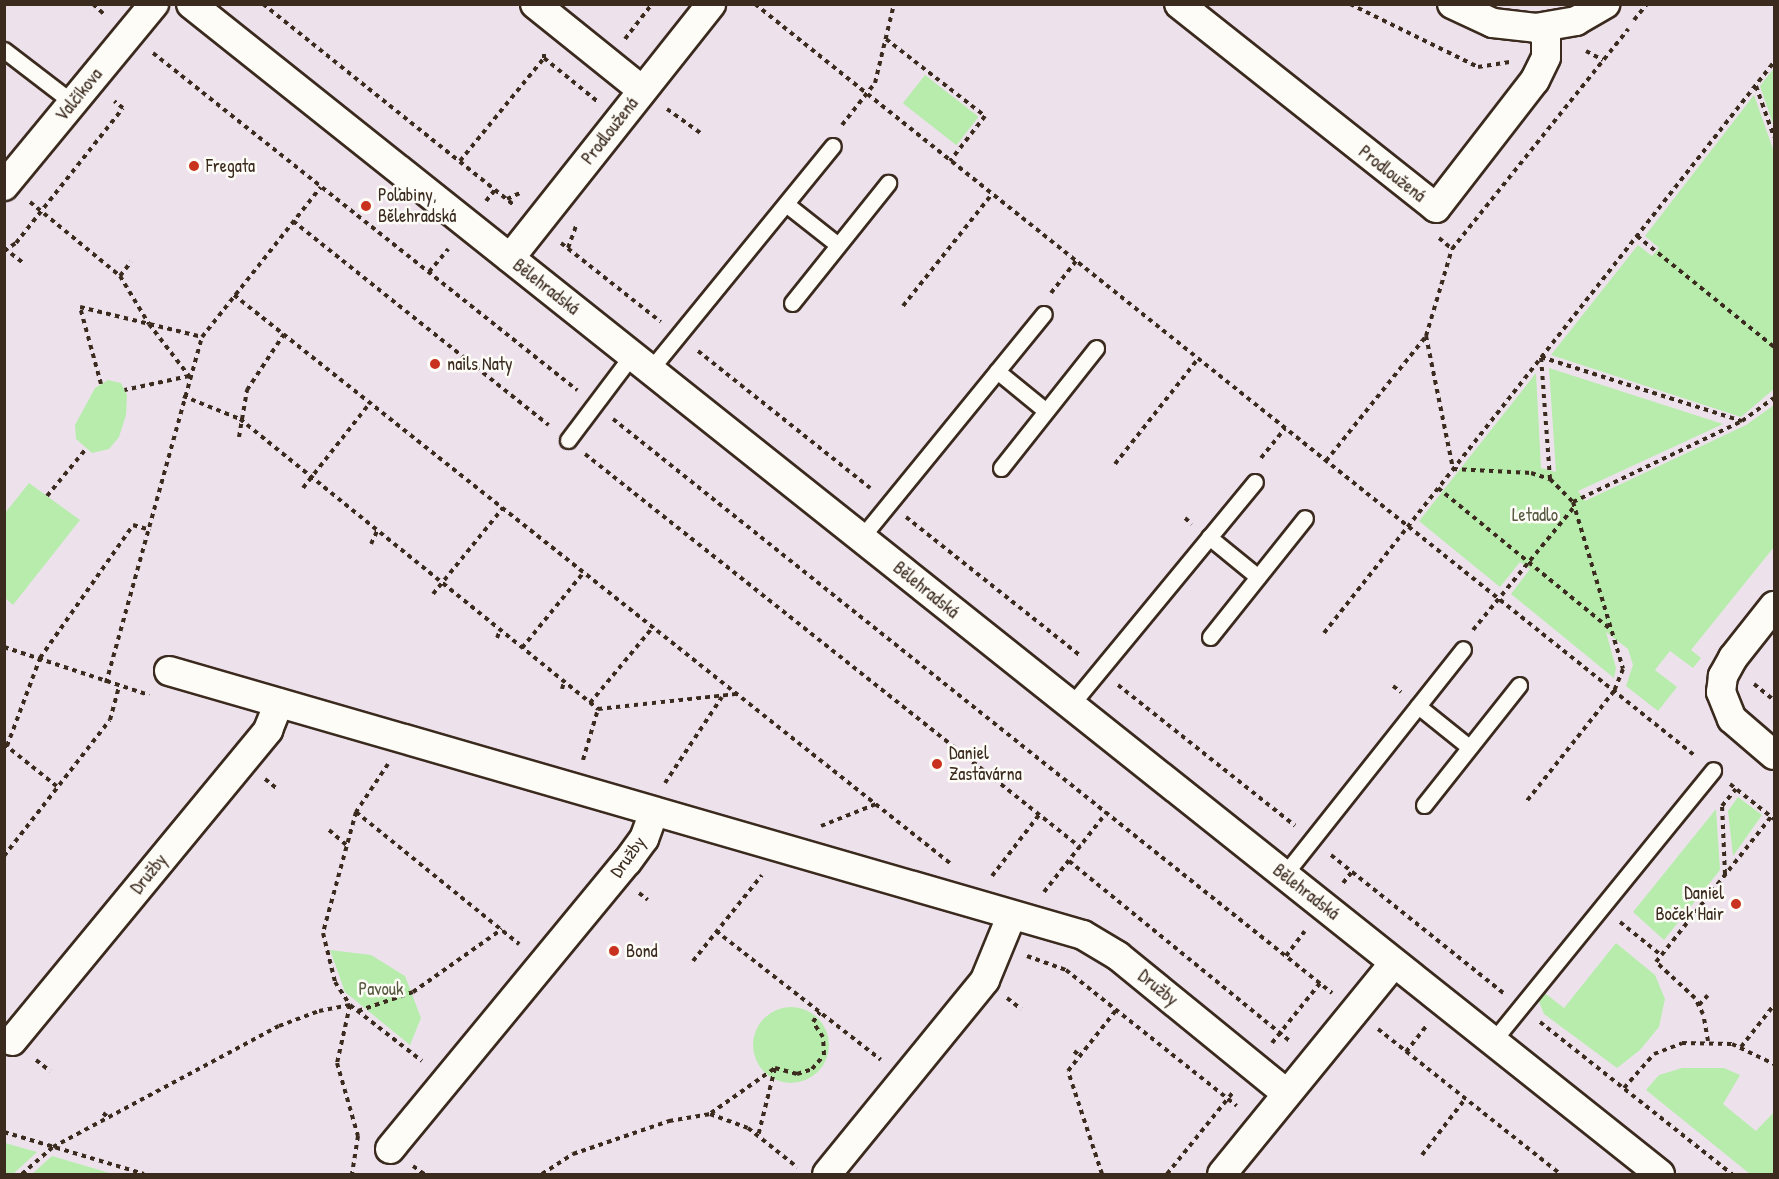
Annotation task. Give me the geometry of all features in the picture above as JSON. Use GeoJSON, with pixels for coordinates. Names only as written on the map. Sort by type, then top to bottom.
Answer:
{"type":"FeatureCollection","features":[{"type":"Feature","properties":{"kind":"street","name":"Valčíkova"},"geometry":{"type":"LineString","coordinates":[[6,184],[73,103],[141,47],[154,4]]}},
{"type":"Feature","properties":{"kind":"street","name":"Bělehradská"},"geometry":{"type":"LineString","coordinates":[[191,4],[1660,1174]]}},
{"type":"Feature","properties":{"kind":"street","name":"Prodloužená"},"geometry":{"type":"LineString","coordinates":[[510,258],[537,224],[652,98],[711,4]]}},
{"type":"Feature","properties":{"kind":"street","name":"Prodloužená"},"geometry":{"type":"LineString","coordinates":[[1179,4],[1436,208],[1535,80],[1546,57],[1546,27]]}},
{"type":"Feature","properties":{"kind":"street"},"geometry":{"type":"LineString","coordinates":[[1452,4],[1493,23],[1546,27],[1576,21],[1606,4]]}},
{"type":"Feature","properties":{"kind":"street"},"geometry":{"type":"LineString","coordinates":[[542,10],[652,98]]}},
{"type":"Feature","properties":{"kind":"street"},"geometry":{"type":"LineString","coordinates":[[1774,606],[1733,658],[1723,676],[1724,707],[1743,731],[1774,755]]}},
{"type":"Feature","properties":{"kind":"street","name":"Družby"},"geometry":{"type":"LineString","coordinates":[[169,671],[1100,943],[1286,1093]]}},
{"type":"Feature","properties":{"kind":"street","name":"Družby"},"geometry":{"type":"LineString","coordinates":[[12,1041],[268,730],[279,703]]}},
{"type":"Feature","properties":{"kind":"street","name":"Družby"},"geometry":{"type":"LineString","coordinates":[[390,1149],[644,839],[654,812]]}},
{"type":"Feature","properties":{"kind":"street"},"geometry":{"type":"LineString","coordinates":[[827,1174],[985,980],[1011,917]]}},
{"type":"Feature","properties":{"kind":"street"},"geometry":{"type":"LineString","coordinates":[[1222,1174],[1394,963]]}},
{"type":"Feature","properties":{"kind":"lane"},"geometry":{"type":"LineString","coordinates":[[4,50],[73,103]]}},
{"type":"Feature","properties":{"kind":"lane"},"geometry":{"type":"LineString","coordinates":[[568,440],[595,404],[641,363],[678,335],[833,146]]}},
{"type":"Feature","properties":{"kind":"lane"},"geometry":{"type":"LineString","coordinates":[[792,303],[888,183]]}},
{"type":"Feature","properties":{"kind":"lane"},"geometry":{"type":"LineString","coordinates":[[786,204],[838,245]]}},
{"type":"Feature","properties":{"kind":"lane"},"geometry":{"type":"LineString","coordinates":[[861,538],[1044,314]]}},
{"type":"Feature","properties":{"kind":"lane"},"geometry":{"type":"LineString","coordinates":[[1001,468],[1096,348]]}},
{"type":"Feature","properties":{"kind":"lane"},"geometry":{"type":"LineString","coordinates":[[997,371],[1046,411]]}},
{"type":"Feature","properties":{"kind":"lane"},"geometry":{"type":"LineString","coordinates":[[1071,705],[1255,482]]}},
{"type":"Feature","properties":{"kind":"lane"},"geometry":{"type":"LineString","coordinates":[[1210,637],[1305,518]]}},
{"type":"Feature","properties":{"kind":"lane"},"geometry":{"type":"LineString","coordinates":[[1209,537],[1258,577]]}},
{"type":"Feature","properties":{"kind":"lane"},"geometry":{"type":"LineString","coordinates":[[1284,875],[1463,649]]}},
{"type":"Feature","properties":{"kind":"lane"},"geometry":{"type":"LineString","coordinates":[[1424,805],[1519,685]]}},
{"type":"Feature","properties":{"kind":"lane"},"geometry":{"type":"LineString","coordinates":[[1418,706],[1469,747]]}},
{"type":"Feature","properties":{"kind":"lane"},"geometry":{"type":"LineString","coordinates":[[1493,1041],[1713,770]]}},
{"type":"Feature","properties":{"kind":"path"},"geometry":{"type":"LineString","coordinates":[[93,4],[141,47],[595,404],[1560,1174]]}},
{"type":"Feature","properties":{"kind":"path"},"geometry":{"type":"LineString","coordinates":[[263,4],[1732,1174]]}},
{"type":"Feature","properties":{"kind":"path"},"geometry":{"type":"LineString","coordinates":[[755,4],[1773,818],[1656,962],[1682,983],[1699,1005],[1707,1041]]}},
{"type":"Feature","properties":{"kind":"path"},"geometry":{"type":"LineString","coordinates":[[833,146],[829,142],[875,83],[894,4]]}},
{"type":"Feature","properties":{"kind":"path"},"geometry":{"type":"LineString","coordinates":[[1326,461],[1426,336],[1452,249],[1647,4]]}},
{"type":"Feature","properties":{"kind":"path"},"geometry":{"type":"LineString","coordinates":[[460,161],[544,58],[542,10]]}},
{"type":"Feature","properties":{"kind":"path"},"geometry":{"type":"LineString","coordinates":[[886,39],[985,116],[950,161]]}},
{"type":"Feature","properties":{"kind":"path"},"geometry":{"type":"LineString","coordinates":[[544,58],[600,104]]}},
{"type":"Feature","properties":{"kind":"path"},"geometry":{"type":"LineString","coordinates":[[1324,633],[1774,62]]}},
{"type":"Feature","properties":{"kind":"path"},"geometry":{"type":"LineString","coordinates":[[1756,85],[1774,137]]}},
{"type":"Feature","properties":{"kind":"path"},"geometry":{"type":"LineString","coordinates":[[22,261],[5,250],[41,212],[123,108],[110,97]]}},
{"type":"Feature","properties":{"kind":"path"},"geometry":{"type":"LineString","coordinates":[[652,98],[703,135]]}},
{"type":"Feature","properties":{"kind":"path"},"geometry":{"type":"LineString","coordinates":[[6,184],[120,276],[149,324],[189,376]]}},
{"type":"Feature","properties":{"kind":"path"},"geometry":{"type":"LineString","coordinates":[[106,684],[150,530],[183,396],[202,337],[321,187]]}},
{"type":"Feature","properties":{"kind":"path"},"geometry":{"type":"LineString","coordinates":[[903,306],[992,194]]}},
{"type":"Feature","properties":{"kind":"path"},"geometry":{"type":"LineString","coordinates":[[293,221],[1080,847]]}},
{"type":"Feature","properties":{"kind":"path"},"geometry":{"type":"LineString","coordinates":[[1637,236],[1774,346]]}},
{"type":"Feature","properties":{"kind":"path"},"geometry":{"type":"LineString","coordinates":[[1044,314],[1039,309],[1076,261]]}},
{"type":"Feature","properties":{"kind":"path"},"geometry":{"type":"LineString","coordinates":[[120,276],[131,262]]}},
{"type":"Feature","properties":{"kind":"path"},"geometry":{"type":"LineString","coordinates":[[234,295],[956,867]]}},
{"type":"Feature","properties":{"kind":"path"},"geometry":{"type":"LineString","coordinates":[[101,384],[80,307],[202,337]]}},
{"type":"Feature","properties":{"kind":"path"},"geometry":{"type":"LineString","coordinates":[[238,437],[247,390],[284,334]]}},
{"type":"Feature","properties":{"kind":"path"},"geometry":{"type":"LineString","coordinates":[[1426,336],[1453,469]]}},
{"type":"Feature","properties":{"kind":"path"},"geometry":{"type":"LineString","coordinates":[[1541,357],[1742,422]]}},
{"type":"Feature","properties":{"kind":"path"},"geometry":{"type":"LineString","coordinates":[[1541,357],[1550,479]]}},
{"type":"Feature","properties":{"kind":"path"},"geometry":{"type":"LineString","coordinates":[[1115,464],[1198,359]]}},
{"type":"Feature","properties":{"kind":"path"},"geometry":{"type":"LineString","coordinates":[[125,390],[189,376]]}},
{"type":"Feature","properties":{"kind":"path"},"geometry":{"type":"LineString","coordinates":[[183,396],[240,419],[598,709],[738,694]]}},
{"type":"Feature","properties":{"kind":"path"},"geometry":{"type":"LineString","coordinates":[[1463,649],[1466,639],[1574,505],[1742,422],[1774,398]]}},
{"type":"Feature","properties":{"kind":"path"},"geometry":{"type":"LineString","coordinates":[[303,488],[370,403]]}},
{"type":"Feature","properties":{"kind":"path"},"geometry":{"type":"LineString","coordinates":[[1255,482],[1248,474],[1285,428]]}},
{"type":"Feature","properties":{"kind":"path"},"geometry":{"type":"LineString","coordinates":[[47,496],[85,450]]}},
{"type":"Feature","properties":{"kind":"path"},"geometry":{"type":"LineString","coordinates":[[1453,469],[1531,473],[1550,479],[1574,505],[1623,669],[1614,691],[1526,802]]}},
{"type":"Feature","properties":{"kind":"path"},"geometry":{"type":"LineString","coordinates":[[1438,488],[1610,629]]}},
{"type":"Feature","properties":{"kind":"path"},"geometry":{"type":"LineString","coordinates":[[433,594],[503,508]]}},
{"type":"Feature","properties":{"kind":"path"},"geometry":{"type":"LineString","coordinates":[[59,788],[6,745],[40,658],[133,525],[150,530]]}},
{"type":"Feature","properties":{"kind":"path"},"geometry":{"type":"LineString","coordinates":[[371,544],[377,531]]}},
{"type":"Feature","properties":{"kind":"path"},"geometry":{"type":"LineString","coordinates":[[522,648],[584,572]]}},
{"type":"Feature","properties":{"kind":"path"},"geometry":{"type":"LineString","coordinates":[[590,703],[653,627]]}},
{"type":"Feature","properties":{"kind":"path"},"geometry":{"type":"LineString","coordinates":[[497,638],[500,630]]}},
{"type":"Feature","properties":{"kind":"path"},"geometry":{"type":"LineString","coordinates":[[4,647],[40,658],[106,684],[127,689]]}},
{"type":"Feature","properties":{"kind":"path"},"geometry":{"type":"LineString","coordinates":[[562,689],[564,682]]}},
{"type":"Feature","properties":{"kind":"path"},"geometry":{"type":"LineString","coordinates":[[4,856],[110,720],[119,687]]}},
{"type":"Feature","properties":{"kind":"path"},"geometry":{"type":"LineString","coordinates":[[654,812],[657,794],[723,696]]}},
{"type":"Feature","properties":{"kind":"path"},"geometry":{"type":"LineString","coordinates":[[574,789],[598,709]]}},
{"type":"Feature","properties":{"kind":"path"},"geometry":{"type":"LineString","coordinates":[[388,764],[356,812],[323,933],[335,982],[350,1005],[447,1079]]}},
{"type":"Feature","properties":{"kind":"path"},"geometry":{"type":"LineString","coordinates":[[1725,875],[1722,806],[1736,789]]}},
{"type":"Feature","properties":{"kind":"path"},"geometry":{"type":"LineString","coordinates":[[812,829],[876,804]]}},
{"type":"Feature","properties":{"kind":"path"},"geometry":{"type":"LineString","coordinates":[[356,812],[502,928],[542,964]]}},
{"type":"Feature","properties":{"kind":"path"},"geometry":{"type":"LineString","coordinates":[[1011,917],[1020,899],[1034,898],[1045,891],[1107,812]]}},
{"type":"Feature","properties":{"kind":"path"},"geometry":{"type":"LineString","coordinates":[[989,879],[1039,815]]}},
{"type":"Feature","properties":{"kind":"path"},"geometry":{"type":"LineString","coordinates":[[329,830],[346,845]]}},
{"type":"Feature","properties":{"kind":"path"},"geometry":{"type":"LineString","coordinates":[[1069,861],[1280,1033]]}},
{"type":"Feature","properties":{"kind":"path"},"geometry":{"type":"LineString","coordinates":[[693,961],[763,874]]}},
{"type":"Feature","properties":{"kind":"path"},"geometry":{"type":"LineString","coordinates":[[1601,908],[1662,955]]}},
{"type":"Feature","properties":{"kind":"path"},"geometry":{"type":"LineString","coordinates":[[357,1011],[413,992],[502,928]]}},
{"type":"Feature","properties":{"kind":"path"},"geometry":{"type":"LineString","coordinates":[[716,932],[905,1078]]}},
{"type":"Feature","properties":{"kind":"path"},"geometry":{"type":"LineString","coordinates":[[701,942],[705,946]]}},
{"type":"Feature","properties":{"kind":"path"},"geometry":{"type":"LineString","coordinates":[[999,946],[1066,970],[1227,1099]]}},
{"type":"Feature","properties":{"kind":"path"},"geometry":{"type":"LineString","coordinates":[[1699,1005],[1708,995]]}},
{"type":"Feature","properties":{"kind":"path"},"geometry":{"type":"LineString","coordinates":[[22,1174],[53,1147],[279,1026],[319,1011],[350,1005]]}},
{"type":"Feature","properties":{"kind":"path"},"geometry":{"type":"LineString","coordinates":[[350,1005],[337,1063],[358,1136],[352,1174]]}},
{"type":"Feature","properties":{"kind":"path"},"geometry":{"type":"LineString","coordinates":[[1741,1047],[1774,1005]]}},
{"type":"Feature","properties":{"kind":"path"},"geometry":{"type":"LineString","coordinates":[[1102,1174],[1068,1071],[1117,1009]]}},
{"type":"Feature","properties":{"kind":"path"},"geometry":{"type":"LineString","coordinates":[[776,1068],[796,1074],[812,1069],[824,1055],[823,1037],[813,1022],[820,1012]]}},
{"type":"Feature","properties":{"kind":"path"},"geometry":{"type":"LineString","coordinates":[[1624,1088],[1654,1054],[1682,1043],[1707,1041],[1741,1047],[1774,1064]]}},
{"type":"Feature","properties":{"kind":"path"},"geometry":{"type":"LineString","coordinates":[[1074,1051],[1080,1056]]}},
{"type":"Feature","properties":{"kind":"path"},"geometry":{"type":"LineString","coordinates":[[542,1174],[573,1154],[669,1121],[710,1114],[776,1068]]}},
{"type":"Feature","properties":{"kind":"path"},"geometry":{"type":"LineString","coordinates":[[758,1136],[776,1068]]}},
{"type":"Feature","properties":{"kind":"path"},"geometry":{"type":"LineString","coordinates":[[1422,1155],[1466,1099]]}},
{"type":"Feature","properties":{"kind":"path"},"geometry":{"type":"LineString","coordinates":[[103,1113],[109,1118]]}},
{"type":"Feature","properties":{"kind":"path"},"geometry":{"type":"LineString","coordinates":[[710,1114],[748,1128],[806,1174]]}},
{"type":"Feature","properties":{"kind":"path"},"geometry":{"type":"LineString","coordinates":[[4,1132],[144,1174]]}},
{"type":"Feature","properties":{"kind":"green space"},"geometry":{"type":"Polygon","coordinates":[[[1774,68],[1774,127],[1760,86],[1774,68]]]}},
{"type":"Feature","properties":{"kind":"green space"},"geometry":{"type":"Polygon","coordinates":[[[925,75],[979,117],[956,145],[903,103],[925,75]]]}},
{"type":"Feature","properties":{"kind":"green space"},"geometry":{"type":"Polygon","coordinates":[[[1754,95],[1774,152],[1774,389],[1741,417],[1551,355],[1638,245],[1652,256],[1659,248],[1645,236],[1754,95]]]}},
{"type":"Feature","properties":{"kind":"green space","name":"Letadlo"},"geometry":{"type":"Polygon","coordinates":[[[1549,368],[1723,424],[1578,491],[1585,501],[1746,425],[1774,405],[1774,547],[1691,650],[1701,658],[1693,668],[1670,651],[1655,670],[1677,687],[1658,711],[1626,686],[1633,665],[1628,649],[1606,632],[1616,668],[1614,678],[1511,594],[1530,569],[1520,562],[1500,587],[1419,521],[1536,373],[1541,468],[1556,472],[1549,368]]]}},
{"type":"Feature","properties":{"kind":"green space"},"geometry":{"type":"Polygon","coordinates":[[[108,380],[121,383],[127,395],[126,415],[119,437],[109,449],[92,453],[76,439],[75,425],[95,388],[108,380]]]}},
{"type":"Feature","properties":{"kind":"green space"},"geometry":{"type":"Polygon","coordinates":[[[29,483],[80,520],[13,605],[5,598],[5,513],[29,483]]]}},
{"type":"Feature","properties":{"kind":"green space"},"geometry":{"type":"Polygon","coordinates":[[[1738,797],[1762,815],[1733,856],[1728,811],[1738,797]]]}},
{"type":"Feature","properties":{"kind":"green space"},"geometry":{"type":"Polygon","coordinates":[[[1716,809],[1720,870],[1664,940],[1633,912],[1716,809]]]}},
{"type":"Feature","properties":{"kind":"green space"},"geometry":{"type":"Polygon","coordinates":[[[1616,943],[1655,975],[1665,999],[1659,1027],[1640,1050],[1617,1068],[1544,1014],[1538,999],[1541,994],[1546,994],[1564,1008],[1616,943]]]}},
{"type":"Feature","properties":{"kind":"green space","name":"Pavouk"},"geometry":{"type":"Polygon","coordinates":[[[330,950],[371,955],[405,976],[421,1018],[410,1045],[345,992],[330,950]]]}},
{"type":"Feature","properties":{"kind":"green space"},"geometry":{"type":"Polygon","coordinates":[[[791,1007],[805,1010],[818,1018],[826,1031],[829,1045],[826,1059],[818,1072],[805,1080],[791,1083],[777,1080],[764,1072],[756,1059],[753,1045],[756,1031],[764,1018],[777,1010],[791,1007]]]}},
{"type":"Feature","properties":{"kind":"green space"},"geometry":{"type":"Polygon","coordinates":[[[1682,1068],[1724,1068],[1740,1075],[1723,1104],[1756,1131],[1774,1112],[1774,1174],[1750,1174],[1646,1090],[1659,1075],[1682,1068]]]}},
{"type":"Feature","properties":{"kind":"green space"},"geometry":{"type":"Polygon","coordinates":[[[4,1143],[37,1152],[13,1174],[5,1174],[4,1143]]]}},
{"type":"Feature","properties":{"kind":"green space"},"geometry":{"type":"Polygon","coordinates":[[[52,1156],[113,1174],[32,1174],[52,1156]]]}},
{"type":"Feature","properties":{"kind":"place","name":"Fregata"},"geometry":{"type":"Point","coordinates":[194,166]}},
{"type":"Feature","properties":{"kind":"place","name":"Polabiny, Bělehradská"},"geometry":{"type":"Point","coordinates":[366,206]}},
{"type":"Feature","properties":{"kind":"place","name":"nails Naty"},"geometry":{"type":"Point","coordinates":[435,364]}},
{"type":"Feature","properties":{"kind":"place","name":"Daniel Zastavárna"},"geometry":{"type":"Point","coordinates":[937,764]}},
{"type":"Feature","properties":{"kind":"place","name":"Daniel Boček Hair"},"geometry":{"type":"Point","coordinates":[1736,904]}},
{"type":"Feature","properties":{"kind":"place","name":"Bond"},"geometry":{"type":"Point","coordinates":[614,951]}}]}
